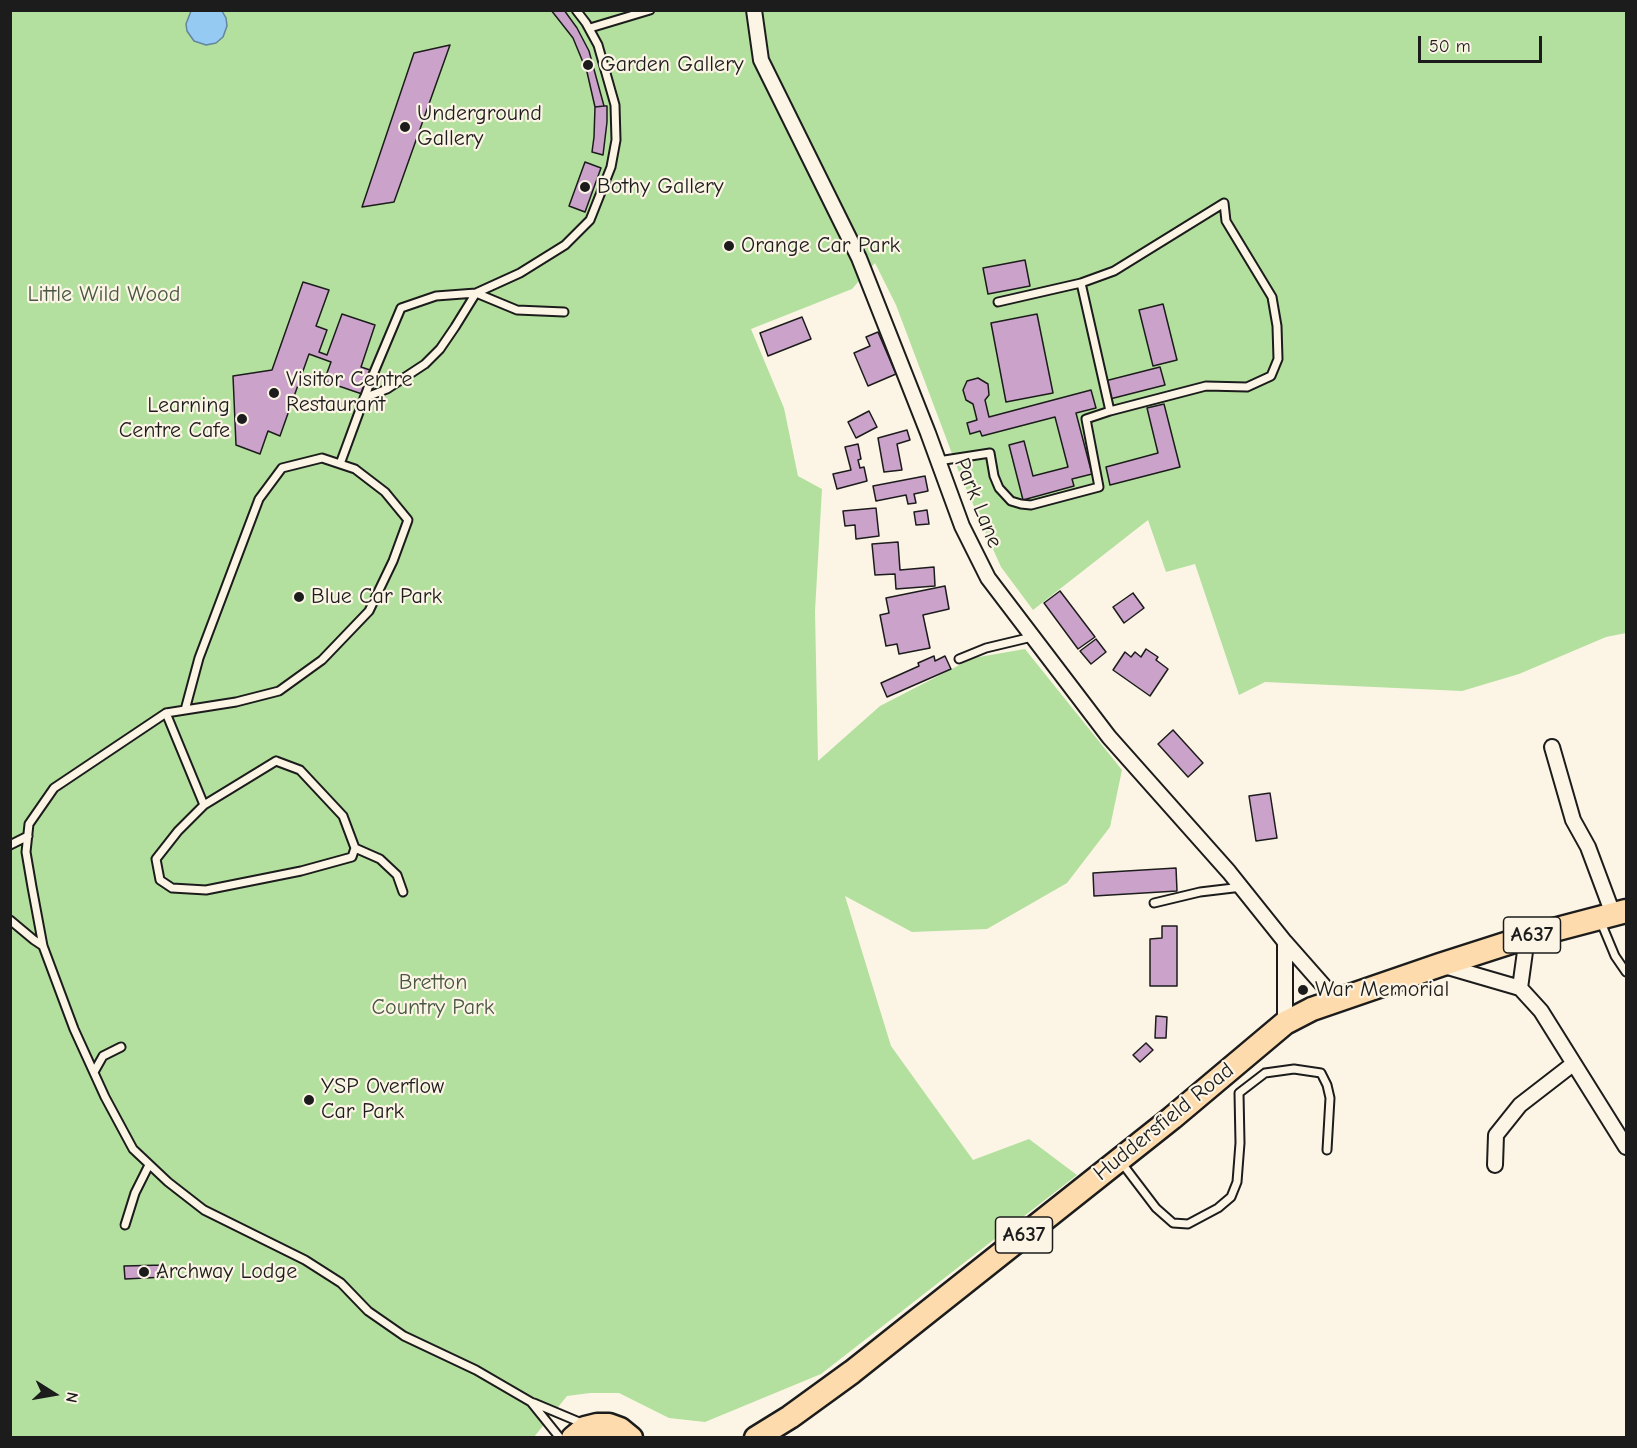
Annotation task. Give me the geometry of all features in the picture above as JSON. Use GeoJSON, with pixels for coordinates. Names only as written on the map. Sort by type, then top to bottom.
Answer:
{"type":"FeatureCollection","features":[{"type":"Feature","properties":{"kind":"highway","name":"Huddersfield Road"},"geometry":{"type":"LineString","coordinates":[[756,1437],[790,1417],[852,1372],[1119,1160],[1285,1023],[1312,1009],[1440,965],[1527,937],[1612,914]]}},
{"type":"Feature","properties":{"kind":"highway"},"geometry":{"type":"LineString","coordinates":[[582,1432],[609,1425],[632,1437]]}},
{"type":"Feature","properties":{"kind":"street","name":"Park Lane"},"geometry":{"type":"LineString","coordinates":[[754,10],[761,60],[859,258],[962,526],[988,578],[1109,737],[1242,887],[1285,942],[1337,1001]]}},
{"type":"Feature","properties":{"kind":"street"},"geometry":{"type":"LineString","coordinates":[[1552,747],[1573,820],[1588,846],[1612,914]]}},
{"type":"Feature","properties":{"kind":"street"},"geometry":{"type":"LineString","coordinates":[[1520,988],[1527,937]]}},
{"type":"Feature","properties":{"kind":"street"},"geometry":{"type":"LineString","coordinates":[[1285,942],[1285,1023]]}},
{"type":"Feature","properties":{"kind":"street"},"geometry":{"type":"LineString","coordinates":[[1440,965],[1520,988],[1541,1011],[1626,1147]]}},
{"type":"Feature","properties":{"kind":"street"},"geometry":{"type":"LineString","coordinates":[[1495,1165],[1496,1135],[1520,1105],[1574,1064]]}},
{"type":"Feature","properties":{"kind":"lane"},"geometry":{"type":"LineString","coordinates":[[340,464],[401,308],[436,296],[476,293],[520,273],[565,245],[590,220],[602,195],[611,167],[616,140],[615,105],[598,45],[590,28],[576,10]]}},
{"type":"Feature","properties":{"kind":"lane"},"geometry":{"type":"LineString","coordinates":[[590,28],[650,10]]}},
{"type":"Feature","properties":{"kind":"lane"},"geometry":{"type":"LineString","coordinates":[[938,461],[990,453],[994,476],[999,488],[1011,501],[1021,504],[1031,505],[1099,487],[1086,419],[1206,386],[1246,387],[1271,376],[1278,358],[1277,326],[1272,297],[1226,221],[1224,203],[1114,271],[1081,283],[998,302]]}},
{"type":"Feature","properties":{"kind":"lane"},"geometry":{"type":"LineString","coordinates":[[1081,283],[1110,411]]}},
{"type":"Feature","properties":{"kind":"lane"},"geometry":{"type":"LineString","coordinates":[[476,293],[518,310],[564,312]]}},
{"type":"Feature","properties":{"kind":"lane"},"geometry":{"type":"LineString","coordinates":[[364,399],[387,389],[425,364],[455,327],[476,293]]}},
{"type":"Feature","properties":{"kind":"lane"},"geometry":{"type":"LineString","coordinates":[[185,710],[199,658],[258,499],[282,468],[322,458],[355,469],[385,492],[408,520],[393,561],[369,611],[322,660],[279,691],[236,702],[166,713],[54,788],[29,824],[26,852],[43,946],[74,1029],[94,1072],[133,1149],[149,1165],[204,1210],[305,1260],[341,1283],[368,1311],[404,1336],[476,1370],[582,1432]]}},
{"type":"Feature","properties":{"kind":"lane"},"geometry":{"type":"LineString","coordinates":[[959,659],[986,648],[1032,637]]}},
{"type":"Feature","properties":{"kind":"lane"},"geometry":{"type":"LineString","coordinates":[[166,713],[204,805]]}},
{"type":"Feature","properties":{"kind":"lane"},"geometry":{"type":"LineString","coordinates":[[276,761],[300,770],[343,816],[355,848],[352,857],[301,871],[206,890],[172,888],[160,880],[156,859],[178,831],[204,805],[276,761]]}},
{"type":"Feature","properties":{"kind":"lane"},"geometry":{"type":"LineString","coordinates":[[10,845],[28,836]]}},
{"type":"Feature","properties":{"kind":"lane"},"geometry":{"type":"LineString","coordinates":[[355,848],[380,859],[398,875],[404,892]]}},
{"type":"Feature","properties":{"kind":"lane"},"geometry":{"type":"LineString","coordinates":[[1154,903],[1200,892],[1242,887]]}},
{"type":"Feature","properties":{"kind":"lane"},"geometry":{"type":"LineString","coordinates":[[1612,914],[1615,956],[1626,972]]}},
{"type":"Feature","properties":{"kind":"lane"},"geometry":{"type":"LineString","coordinates":[[10,920],[43,946]]}},
{"type":"Feature","properties":{"kind":"lane"},"geometry":{"type":"LineString","coordinates":[[94,1072],[103,1056],[121,1047]]}},
{"type":"Feature","properties":{"kind":"lane"},"geometry":{"type":"LineString","coordinates":[[1119,1160],[1156,1208],[1173,1223],[1188,1224],[1218,1208],[1231,1197],[1238,1182],[1239,1093],[1265,1073],[1294,1069],[1321,1072],[1327,1085],[1330,1098],[1327,1150]]}},
{"type":"Feature","properties":{"kind":"lane"},"geometry":{"type":"LineString","coordinates":[[125,1226],[135,1193],[149,1165]]}},
{"type":"Feature","properties":{"kind":"lane"},"geometry":{"type":"LineString","coordinates":[[531,1402],[560,1437]]}},
{"type":"Feature","properties":{"kind":"green space","name":"Bretton Country Park"},"geometry":{"type":"Polygon","coordinates":[[[10,11],[1626,11],[1626,633],[1606,637],[1519,674],[1462,691],[1265,682],[1239,695],[1195,564],[1166,572],[1148,520],[1033,610],[1001,567],[960,475],[896,305],[875,263],[852,289],[751,329],[784,408],[798,476],[822,489],[815,611],[818,761],[880,706],[973,658],[1025,649],[1122,770],[1110,827],[1067,883],[987,929],[912,932],[845,896],[891,1046],[973,1160],[1029,1139],[1077,1175],[821,1374],[705,1422],[669,1418],[619,1393],[590,1393],[567,1396],[534,1437],[11,1437],[10,11]]]}},
{"type":"Feature","properties":{"kind":"water"},"geometry":{"type":"Polygon","coordinates":[[[191,11],[222,11],[227,26],[223,37],[216,43],[206,45],[194,41],[187,31],[186,24],[191,11]]]}},
{"type":"Feature","properties":{"kind":"building","name":"Garden Gallery"},"geometry":{"type":"Polygon","coordinates":[[[551,10],[564,10],[577,28],[589,51],[604,106],[595,107],[587,72],[573,38],[551,10]]]}},
{"type":"Feature","properties":{"kind":"building","name":"Underground Gallery"},"geometry":{"type":"Polygon","coordinates":[[[450,45],[394,202],[362,207],[414,53],[450,45]]]}},
{"type":"Feature","properties":{"kind":"building"},"geometry":{"type":"Polygon","coordinates":[[[607,106],[603,155],[592,152],[595,107],[607,106]]]}},
{"type":"Feature","properties":{"kind":"building","name":"Bothy Gallery"},"geometry":{"type":"Polygon","coordinates":[[[585,162],[601,168],[585,212],[569,206],[585,162]]]}},
{"type":"Feature","properties":{"kind":"building"},"geometry":{"type":"Polygon","coordinates":[[[1025,260],[1030,286],[988,294],[983,268],[1025,260]]]}},
{"type":"Feature","properties":{"kind":"building"},"geometry":{"type":"Polygon","coordinates":[[[303,282],[329,290],[316,326],[327,330],[319,352],[327,355],[342,314],[375,325],[361,367],[370,370],[362,394],[324,381],[331,362],[309,354],[280,436],[268,431],[260,454],[236,445],[233,376],[272,370],[303,282]]]}},
{"type":"Feature","properties":{"kind":"building"},"geometry":{"type":"Polygon","coordinates":[[[1163,304],[1177,360],[1153,366],[1139,310],[1163,304]]]}},
{"type":"Feature","properties":{"kind":"building"},"geometry":{"type":"Polygon","coordinates":[[[1037,314],[1053,393],[1006,402],[991,323],[1037,314]]]}},
{"type":"Feature","properties":{"kind":"building"},"geometry":{"type":"Polygon","coordinates":[[[802,317],[811,339],[768,356],[760,333],[802,317]]]}},
{"type":"Feature","properties":{"kind":"building"},"geometry":{"type":"Polygon","coordinates":[[[878,332],[896,374],[868,386],[854,353],[870,346],[866,337],[878,332]]]}},
{"type":"Feature","properties":{"kind":"building"},"geometry":{"type":"Polygon","coordinates":[[[1160,367],[1165,385],[1110,399],[1105,381],[1160,367]]]}},
{"type":"Feature","properties":{"kind":"building"},"geometry":{"type":"Polygon","coordinates":[[[978,378],[988,384],[989,395],[985,400],[989,417],[1091,390],[1096,408],[1076,413],[1092,474],[1072,479],[1074,486],[1023,500],[1009,445],[1024,441],[1033,476],[1068,467],[1055,417],[982,436],[980,431],[970,434],[967,423],[977,420],[973,404],[966,400],[963,390],[967,381],[978,378]]]}},
{"type":"Feature","properties":{"kind":"building"},"geometry":{"type":"Polygon","coordinates":[[[1164,404],[1180,467],[1110,485],[1106,467],[1158,453],[1147,408],[1164,404]]]}},
{"type":"Feature","properties":{"kind":"building"},"geometry":{"type":"Polygon","coordinates":[[[869,411],[877,427],[856,438],[848,422],[869,411]]]}},
{"type":"Feature","properties":{"kind":"building"},"geometry":{"type":"Polygon","coordinates":[[[907,430],[910,440],[897,444],[902,470],[884,472],[878,438],[907,430]]]}},
{"type":"Feature","properties":{"kind":"building"},"geometry":{"type":"Polygon","coordinates":[[[858,444],[861,459],[858,460],[860,468],[864,467],[867,481],[837,489],[833,474],[851,470],[845,447],[858,444]]]}},
{"type":"Feature","properties":{"kind":"building"},"geometry":{"type":"Polygon","coordinates":[[[925,476],[928,491],[914,494],[916,503],[908,504],[906,495],[876,501],[873,486],[925,476]]]}},
{"type":"Feature","properties":{"kind":"building"},"geometry":{"type":"Polygon","coordinates":[[[876,508],[879,536],[856,539],[855,525],[845,526],[843,511],[876,508]]]}},
{"type":"Feature","properties":{"kind":"building"},"geometry":{"type":"Polygon","coordinates":[[[927,510],[929,524],[916,525],[914,512],[927,510]]]}},
{"type":"Feature","properties":{"kind":"building"},"geometry":{"type":"Polygon","coordinates":[[[898,542],[900,570],[934,567],[935,586],[896,589],[895,574],[875,575],[872,544],[898,542]]]}},
{"type":"Feature","properties":{"kind":"building"},"geometry":{"type":"Polygon","coordinates":[[[945,586],[949,609],[923,615],[930,648],[899,654],[897,644],[886,646],[880,615],[889,613],[886,598],[945,586]]]}},
{"type":"Feature","properties":{"kind":"building"},"geometry":{"type":"Polygon","coordinates":[[[1060,591],[1095,637],[1078,649],[1044,603],[1060,591]]]}},
{"type":"Feature","properties":{"kind":"building"},"geometry":{"type":"Polygon","coordinates":[[[1133,593],[1144,608],[1124,623],[1113,607],[1133,593]]]}},
{"type":"Feature","properties":{"kind":"building"},"geometry":{"type":"Polygon","coordinates":[[[1096,639],[1106,652],[1091,664],[1080,651],[1096,639]]]}},
{"type":"Feature","properties":{"kind":"building"},"geometry":{"type":"Polygon","coordinates":[[[1146,649],[1158,657],[1156,660],[1168,669],[1150,696],[1113,670],[1125,652],[1131,657],[1135,652],[1141,657],[1146,649]]]}},
{"type":"Feature","properties":{"kind":"building"},"geometry":{"type":"Polygon","coordinates":[[[934,656],[935,661],[945,656],[951,669],[887,697],[881,683],[919,666],[918,663],[934,656]]]}},
{"type":"Feature","properties":{"kind":"building"},"geometry":{"type":"Polygon","coordinates":[[[1173,730],[1203,763],[1188,777],[1158,744],[1173,730]]]}},
{"type":"Feature","properties":{"kind":"building"},"geometry":{"type":"Polygon","coordinates":[[[1270,793],[1277,838],[1256,841],[1249,796],[1270,793]]]}},
{"type":"Feature","properties":{"kind":"building"},"geometry":{"type":"Polygon","coordinates":[[[1176,868],[1177,891],[1094,896],[1093,873],[1176,868]]]}},
{"type":"Feature","properties":{"kind":"building"},"geometry":{"type":"Polygon","coordinates":[[[1162,926],[1177,926],[1177,986],[1150,986],[1150,939],[1162,938],[1162,926]]]}},
{"type":"Feature","properties":{"kind":"building"},"geometry":{"type":"Polygon","coordinates":[[[1156,1016],[1167,1017],[1166,1038],[1155,1038],[1156,1016]]]}},
{"type":"Feature","properties":{"kind":"building"},"geometry":{"type":"Polygon","coordinates":[[[1146,1043],[1153,1050],[1140,1062],[1133,1055],[1146,1043]]]}},
{"type":"Feature","properties":{"kind":"building","name":"Archway Lodge"},"geometry":{"type":"Polygon","coordinates":[[[164,1265],[165,1277],[125,1279],[124,1266],[164,1265]]]}},
{"type":"Feature","properties":{"kind":"place","name":"Garden Gallery"},"geometry":{"type":"Point","coordinates":[588,65]}},
{"type":"Feature","properties":{"kind":"place","name":"Underground Gallery"},"geometry":{"type":"Point","coordinates":[405,127]}},
{"type":"Feature","properties":{"kind":"place","name":"Bothy Gallery"},"geometry":{"type":"Point","coordinates":[585,187]}},
{"type":"Feature","properties":{"kind":"place","name":"Orange Car Park"},"geometry":{"type":"Point","coordinates":[729,246]}},
{"type":"Feature","properties":{"kind":"place","name":"Visitor Centre Restaurant"},"geometry":{"type":"Point","coordinates":[274,393]}},
{"type":"Feature","properties":{"kind":"place","name":"Learning Centre Cafe"},"geometry":{"type":"Point","coordinates":[242,419]}},
{"type":"Feature","properties":{"kind":"place","name":"Blue Car Park"},"geometry":{"type":"Point","coordinates":[299,597]}},
{"type":"Feature","properties":{"kind":"place","name":"War Memorial"},"geometry":{"type":"Point","coordinates":[1303,990]}},
{"type":"Feature","properties":{"kind":"place","name":"YSP Overflow Car Park"},"geometry":{"type":"Point","coordinates":[309,1100]}},
{"type":"Feature","properties":{"kind":"place","name":"Archway Lodge"},"geometry":{"type":"Point","coordinates":[144,1272]}},
{"type":"Feature","properties":{"kind":"park label","name":"Little Wild Wood"},"geometry":{"type":"Point","coordinates":[104,295]}}]}
